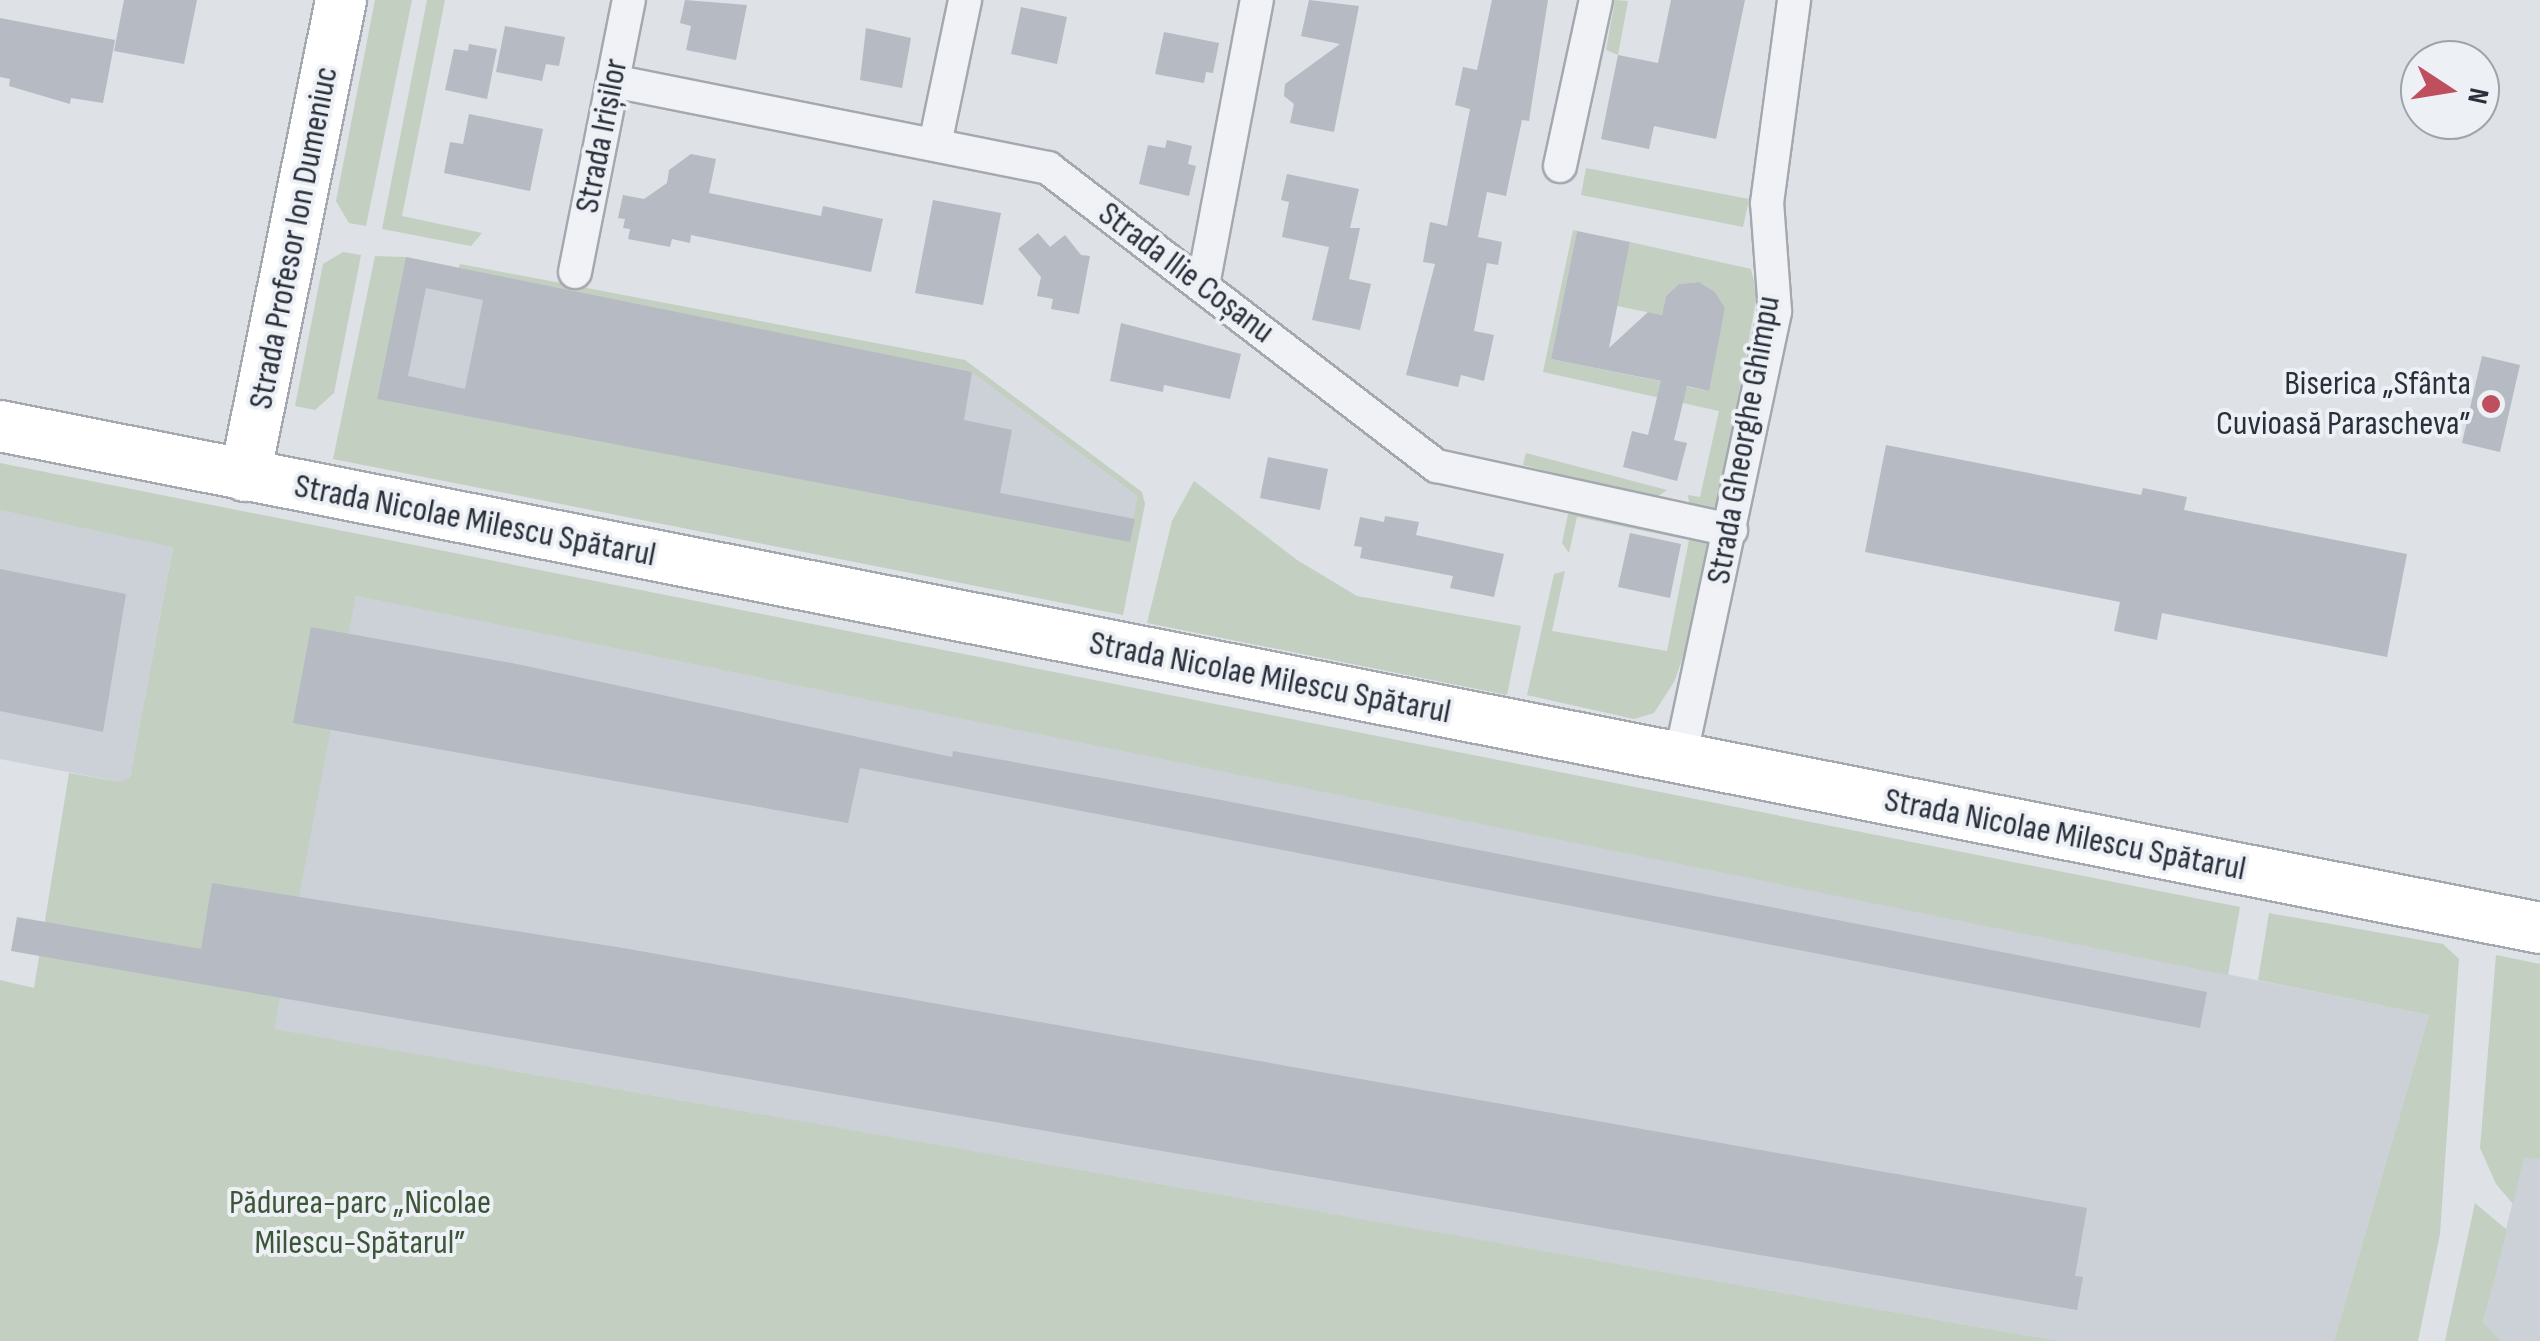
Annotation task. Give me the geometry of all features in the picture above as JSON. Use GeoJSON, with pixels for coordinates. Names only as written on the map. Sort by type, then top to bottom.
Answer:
{"type":"FeatureCollection","features":[{"type":"Feature","properties":{"kind":"main road","name":"Strada Profesor Ion Dumeniuc"},"geometry":{"type":"LineString","coordinates":[[245,476],[342,0]]}},
{"type":"Feature","properties":{"kind":"main road","name":"Strada Nicolae Milescu Spătarul"},"geometry":{"type":"LineString","coordinates":[[0,426],[2540,928]]}},
{"type":"Feature","properties":{"kind":"street","name":"Strada Irișilor"},"geometry":{"type":"LineString","coordinates":[[575,272],[629,0]]}},
{"type":"Feature","properties":{"kind":"street"},"geometry":{"type":"LineString","coordinates":[[936,144],[965,0]]}},
{"type":"Feature","properties":{"kind":"street"},"geometry":{"type":"LineString","coordinates":[[1203,285],[1258,0]]}},
{"type":"Feature","properties":{"kind":"street"},"geometry":{"type":"LineString","coordinates":[[1560,166],[1596,0]]}},
{"type":"Feature","properties":{"kind":"street","name":"Strada Gheorghe Ghimpu"},"geometry":{"type":"LineString","coordinates":[[1680,759],[1775,310],[1766,203],[1794,0]]}},
{"type":"Feature","properties":{"kind":"street","name":"Strada Ilie Coșanu"},"geometry":{"type":"LineString","coordinates":[[613,81],[1048,168],[1438,466],[1731,530]]}},
{"type":"Feature","properties":{"kind":"shaded area"},"geometry":{"type":"Polygon","coordinates":[[[406,257],[972,372],[1137,496],[1130,542],[377,399],[406,257]]]}},
{"type":"Feature","properties":{"kind":"shaded area"},"geometry":{"type":"Polygon","coordinates":[[[0,510],[173,546],[130,777],[120,782],[0,759],[0,510]]]}},
{"type":"Feature","properties":{"kind":"shaded area"},"geometry":{"type":"Polygon","coordinates":[[[356,596],[2429,1015],[2334,1341],[2059,1341],[273,1029],[356,596]]]}},
{"type":"Feature","properties":{"kind":"shaded area"},"geometry":{"type":"Polygon","coordinates":[[[2524,1156],[2540,1159],[2540,1341],[2501,1341],[2483,1324],[2524,1156]]]}},
{"type":"Feature","properties":{"kind":"green space"},"geometry":{"type":"Polygon","coordinates":[[[375,0],[412,0],[366,226],[349,223],[336,201],[375,0]]]}},
{"type":"Feature","properties":{"kind":"green space"},"geometry":{"type":"Polygon","coordinates":[[[427,0],[445,0],[402,216],[482,233],[471,246],[382,229],[427,0]]]}},
{"type":"Feature","properties":{"kind":"green space"},"geometry":{"type":"Polygon","coordinates":[[[1615,0],[1628,1],[1618,55],[1606,50],[1615,0]]]}},
{"type":"Feature","properties":{"kind":"green space"},"geometry":{"type":"Polygon","coordinates":[[[1586,168],[1749,199],[1743,227],[1581,195],[1586,168]]]}},
{"type":"Feature","properties":{"kind":"green space"},"geometry":{"type":"Polygon","coordinates":[[[1573,230],[1577,231],[1551,359],[1708,391],[1725,308],[1715,292],[1699,282],[1679,284],[1666,296],[1662,315],[1617,306],[1630,242],[1751,269],[1757,295],[1717,513],[1690,508],[1688,495],[1700,497],[1719,411],[1543,372],[1573,230]]]}},
{"type":"Feature","properties":{"kind":"green space"},"geometry":{"type":"Polygon","coordinates":[[[343,252],[361,255],[334,393],[315,410],[295,406],[323,264],[343,252]]]}},
{"type":"Feature","properties":{"kind":"green space"},"geometry":{"type":"Polygon","coordinates":[[[375,256],[406,257],[377,399],[1130,541],[1137,496],[972,372],[458,270],[460,264],[965,360],[1142,492],[1145,504],[1123,615],[333,459],[375,256]]]}},
{"type":"Feature","properties":{"kind":"green space"},"geometry":{"type":"Polygon","coordinates":[[[1526,453],[1667,490],[1654,499],[1523,465],[1526,453]]]}},
{"type":"Feature","properties":{"kind":"green space","name":"Pădurea-parc „Nicolae Milescu-Spătarul”"},"geometry":{"type":"Polygon","coordinates":[[[0,463],[2240,907],[2228,975],[356,596],[274,1029],[2059,1341],[0,1341],[0,980],[34,988],[69,773],[120,782],[130,777],[173,547],[0,510],[0,463]]]}},
{"type":"Feature","properties":{"kind":"green space"},"geometry":{"type":"Polygon","coordinates":[[[1194,481],[1297,560],[1357,596],[1521,626],[1507,695],[1147,623],[1172,521],[1194,481]]]}},
{"type":"Feature","properties":{"kind":"green space"},"geometry":{"type":"Polygon","coordinates":[[[1579,511],[1706,535],[1713,545],[1696,621],[1674,682],[1654,713],[1634,719],[1527,695],[1554,574],[1565,571],[1552,631],[1667,651],[1689,540],[1577,517],[1569,553],[1562,543],[1568,514],[1579,511]]]}},
{"type":"Feature","properties":{"kind":"green space"},"geometry":{"type":"Polygon","coordinates":[[[2269,913],[2443,944],[2459,959],[2440,1234],[2418,1341],[2334,1341],[2429,1015],[2258,980],[2269,913]]]}},
{"type":"Feature","properties":{"kind":"green space"},"geometry":{"type":"Polygon","coordinates":[[[2496,955],[2540,964],[2540,1159],[2524,1157],[2513,1204],[2496,1184],[2480,1148],[2496,955]]]}},
{"type":"Feature","properties":{"kind":"green space"},"geometry":{"type":"Polygon","coordinates":[[[2475,1203],[2507,1230],[2483,1323],[2501,1341],[2445,1341],[2475,1203]]]}},
{"type":"Feature","properties":{"kind":"building"},"geometry":{"type":"Polygon","coordinates":[[[124,0],[197,0],[184,64],[114,51],[124,0]]]}},
{"type":"Feature","properties":{"kind":"building"},"geometry":{"type":"Polygon","coordinates":[[[685,0],[747,5],[736,60],[686,50],[691,26],[680,23],[685,0]]]}},
{"type":"Feature","properties":{"kind":"building"},"geometry":{"type":"Polygon","coordinates":[[[1309,0],[1359,6],[1334,132],[1290,123],[1294,104],[1284,96],[1285,84],[1340,44],[1301,36],[1309,0]]]}},
{"type":"Feature","properties":{"kind":"building"},"geometry":{"type":"Polygon","coordinates":[[[1492,0],[1548,0],[1529,121],[1522,120],[1506,196],[1487,192],[1478,237],[1502,242],[1498,265],[1487,263],[1474,331],[1494,335],[1484,381],[1461,375],[1458,387],[1406,375],[1435,264],[1423,262],[1430,222],[1447,226],[1470,109],[1455,105],[1463,67],[1477,70],[1492,0]]]}},
{"type":"Feature","properties":{"kind":"building"},"geometry":{"type":"Polygon","coordinates":[[[1671,0],[1745,0],[1716,139],[1654,126],[1649,149],[1601,139],[1618,55],[1658,63],[1671,0]]]}},
{"type":"Feature","properties":{"kind":"building"},"geometry":{"type":"Polygon","coordinates":[[[1021,7],[1067,17],[1057,64],[1011,54],[1021,7]]]}},
{"type":"Feature","properties":{"kind":"building"},"geometry":{"type":"Polygon","coordinates":[[[0,18],[115,40],[103,103],[71,98],[70,104],[9,86],[10,79],[0,77],[0,18]]]}},
{"type":"Feature","properties":{"kind":"building"},"geometry":{"type":"Polygon","coordinates":[[[505,26],[565,37],[559,66],[546,64],[542,81],[496,72],[505,26]]]}},
{"type":"Feature","properties":{"kind":"building"},"geometry":{"type":"Polygon","coordinates":[[[866,28],[911,38],[902,88],[860,80],[866,28]]]}},
{"type":"Feature","properties":{"kind":"building"},"geometry":{"type":"Polygon","coordinates":[[[1164,32],[1219,43],[1213,73],[1206,72],[1204,83],[1155,74],[1164,32]]]}},
{"type":"Feature","properties":{"kind":"building"},"geometry":{"type":"Polygon","coordinates":[[[469,44],[497,49],[487,99],[445,90],[454,49],[468,51],[469,44]]]}},
{"type":"Feature","properties":{"kind":"building"},"geometry":{"type":"Polygon","coordinates":[[[469,114],[543,129],[530,191],[444,173],[450,142],[463,144],[469,114]]]}},
{"type":"Feature","properties":{"kind":"building"},"geometry":{"type":"Polygon","coordinates":[[[1167,140],[1192,146],[1188,164],[1196,166],[1189,196],[1139,184],[1148,145],[1165,148],[1167,140]]]}},
{"type":"Feature","properties":{"kind":"building"},"geometry":{"type":"Polygon","coordinates":[[[691,154],[716,159],[709,193],[821,216],[823,206],[883,219],[871,272],[691,235],[690,243],[672,239],[670,247],[628,239],[630,229],[623,228],[625,219],[618,218],[623,195],[644,199],[667,183],[669,170],[691,154]]]}},
{"type":"Feature","properties":{"kind":"building"},"geometry":{"type":"Polygon","coordinates":[[[1287,174],[1359,189],[1350,228],[1360,228],[1349,279],[1371,284],[1360,330],[1312,320],[1329,247],[1282,237],[1289,202],[1281,200],[1287,174]]]}},
{"type":"Feature","properties":{"kind":"building"},"geometry":{"type":"Polygon","coordinates":[[[933,200],[1001,213],[983,305],[915,293],[933,200]]]}},
{"type":"Feature","properties":{"kind":"building"},"geometry":{"type":"Polygon","coordinates":[[[1577,231],[1630,242],[1609,348],[1648,312],[1662,315],[1666,296],[1679,284],[1699,282],[1715,292],[1725,308],[1709,391],[1687,386],[1674,440],[1687,443],[1677,481],[1623,467],[1632,431],[1648,435],[1661,381],[1551,359],[1577,231]]]}},
{"type":"Feature","properties":{"kind":"building"},"geometry":{"type":"Polygon","coordinates":[[[1038,233],[1050,247],[1065,235],[1081,255],[1090,256],[1079,314],[1051,309],[1053,299],[1037,296],[1041,277],[1018,249],[1038,233]]]}},
{"type":"Feature","properties":{"kind":"building"},"geometry":{"type":"Polygon","coordinates":[[[406,257],[972,372],[964,420],[1012,430],[1000,493],[1135,519],[1130,542],[377,399],[406,257]],[[426,288],[408,376],[465,389],[483,300],[426,288]]]}},
{"type":"Feature","properties":{"kind":"building"},"geometry":{"type":"Polygon","coordinates":[[[1121,323],[1241,354],[1230,399],[1164,385],[1163,392],[1110,381],[1121,323]]]}},
{"type":"Feature","properties":{"kind":"building","name":"Biserica „Sfânta Cuvioasă Parascheva”"},"geometry":{"type":"Polygon","coordinates":[[[2482,356],[2520,365],[2500,452],[2462,443],[2482,356]]]}},
{"type":"Feature","properties":{"kind":"building"},"geometry":{"type":"Polygon","coordinates":[[[1886,445],[2141,495],[2143,488],[2187,497],[2184,510],[2407,554],[2387,657],[2162,613],[2157,640],[2114,631],[2120,602],[1865,552],[1886,445]]]}},
{"type":"Feature","properties":{"kind":"building"},"geometry":{"type":"Polygon","coordinates":[[[1268,457],[1328,469],[1320,510],[1260,498],[1268,457]]]}},
{"type":"Feature","properties":{"kind":"building"},"geometry":{"type":"Polygon","coordinates":[[[1385,516],[1419,522],[1416,535],[1504,554],[1494,597],[1450,588],[1453,576],[1360,558],[1362,547],[1354,546],[1360,517],[1384,522],[1385,516]]]}},
{"type":"Feature","properties":{"kind":"building"},"geometry":{"type":"Polygon","coordinates":[[[1630,533],[1681,544],[1670,598],[1618,587],[1630,533]]]}},
{"type":"Feature","properties":{"kind":"building"},"geometry":{"type":"Polygon","coordinates":[[[0,569],[126,594],[103,732],[0,711],[0,569]]]}},
{"type":"Feature","properties":{"kind":"building"},"geometry":{"type":"Polygon","coordinates":[[[311,627],[512,663],[952,757],[953,751],[1211,798],[2207,992],[2200,1028],[860,768],[848,823],[293,723],[311,627]]]}},
{"type":"Feature","properties":{"kind":"building"},"geometry":{"type":"Polygon","coordinates":[[[212,883],[623,948],[2087,1208],[2075,1276],[2083,1277],[2077,1310],[11,951],[17,917],[201,949],[212,883]]]}},
{"type":"Feature","properties":{"kind":"place","name":"Biserica „Sfânta Cuvioasă Parascheva”"},"geometry":{"type":"Point","coordinates":[2491,404]}}]}
